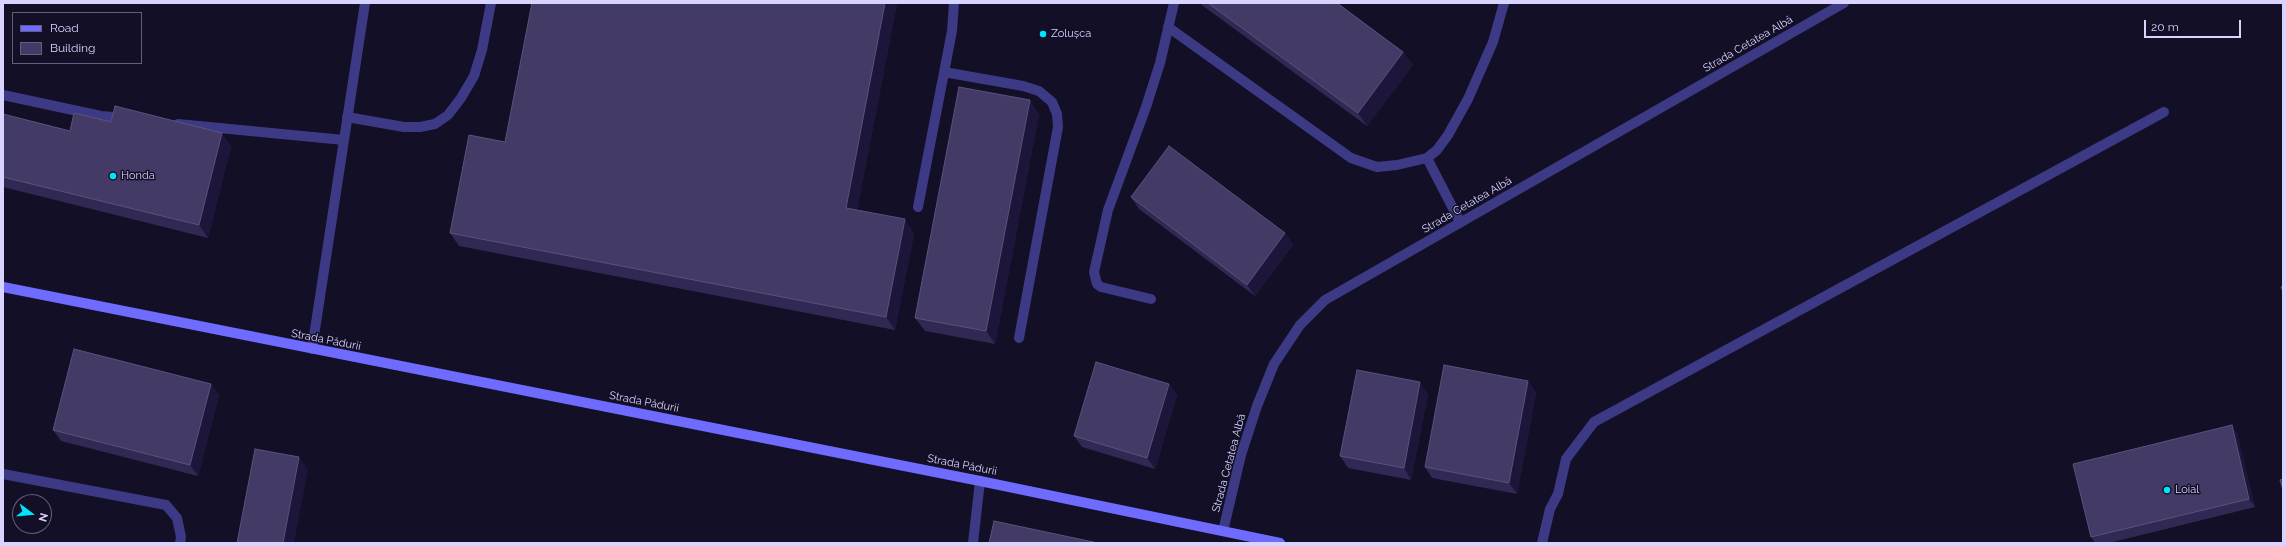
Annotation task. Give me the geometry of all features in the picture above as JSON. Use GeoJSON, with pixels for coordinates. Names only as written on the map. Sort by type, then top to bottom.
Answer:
{"type":"FeatureCollection","features":[{"type":"Feature","properties":{"kind":"main road","name":"Strada Pădurii"},"geometry":{"type":"LineString","coordinates":[[3,287],[980,481],[1280,543]]}},
{"type":"Feature","properties":{"kind":"street"},"geometry":{"type":"LineString","coordinates":[[312,349],[365,3]]}},
{"type":"Feature","properties":{"kind":"street"},"geometry":{"type":"LineString","coordinates":[[347,117],[404,127],[420,127],[435,124],[448,115],[461,98],[474,76],[482,50],[490,3]]}},
{"type":"Feature","properties":{"kind":"street"},"geometry":{"type":"LineString","coordinates":[[918,207],[952,31],[954,3]]}},
{"type":"Feature","properties":{"kind":"street"},"geometry":{"type":"LineString","coordinates":[[1151,299],[1101,287],[1094,279],[1094,272],[1108,210],[1146,107],[1160,63],[1174,3]]}},
{"type":"Feature","properties":{"kind":"street"},"geometry":{"type":"LineString","coordinates":[[1168,27],[1351,158],[1377,167],[1397,165],[1427,158],[1437,150],[1448,135],[1468,99],[1493,42],[1504,3]]}},
{"type":"Feature","properties":{"kind":"street","name":"Strada Cetatea Albă"},"geometry":{"type":"LineString","coordinates":[[1224,531],[1241,455],[1257,406],[1274,364],[1300,325],[1325,300],[1844,3]]}},
{"type":"Feature","properties":{"kind":"street"},"geometry":{"type":"LineString","coordinates":[[944,72],[1023,86],[1039,91],[1052,102],[1057,114],[1058,127],[1019,338]]}},
{"type":"Feature","properties":{"kind":"street"},"geometry":{"type":"LineString","coordinates":[[3,95],[101,116],[132,119]]}},
{"type":"Feature","properties":{"kind":"street"},"geometry":{"type":"LineString","coordinates":[[1542,543],[1550,509],[1558,494],[1566,458],[1594,422],[2164,112]]}},
{"type":"Feature","properties":{"kind":"street"},"geometry":{"type":"LineString","coordinates":[[171,123],[344,140]]}},
{"type":"Feature","properties":{"kind":"street"},"geometry":{"type":"LineString","coordinates":[[1427,158],[1460,222]]}},
{"type":"Feature","properties":{"kind":"street"},"geometry":{"type":"LineString","coordinates":[[3,474],[166,505],[177,518],[181,537],[180,543]]}},
{"type":"Feature","properties":{"kind":"street"},"geometry":{"type":"LineString","coordinates":[[973,543],[980,481]]}},
{"type":"Feature","properties":{"kind":"building"},"geometry":{"type":"Polygon","coordinates":[[[532,3],[885,3],[846,208],[905,219],[886,317],[450,233],[469,135],[505,142],[532,3]]]}},
{"type":"Feature","properties":{"kind":"building"},"geometry":{"type":"Polygon","coordinates":[[[1208,3],[1337,3],[1403,52],[1358,113],[1208,3]]]}},
{"type":"Feature","properties":{"kind":"building"},"geometry":{"type":"Polygon","coordinates":[[[959,87],[1030,100],[986,331],[915,318],[959,87]]]}},
{"type":"Feature","properties":{"kind":"building"},"geometry":{"type":"Polygon","coordinates":[[[115,106],[222,133],[199,225],[3,177],[3,114],[70,131],[74,113],[111,122],[115,106]]]}},
{"type":"Feature","properties":{"kind":"building"},"geometry":{"type":"Polygon","coordinates":[[[1169,146],[1285,233],[1247,285],[1131,197],[1169,146]]]}},
{"type":"Feature","properties":{"kind":"building"},"geometry":{"type":"Polygon","coordinates":[[[74,349],[211,384],[190,465],[53,430],[74,349]]]}},
{"type":"Feature","properties":{"kind":"building"},"geometry":{"type":"Polygon","coordinates":[[[1096,362],[1169,384],[1147,458],[1074,436],[1096,362]]]}},
{"type":"Feature","properties":{"kind":"building"},"geometry":{"type":"Polygon","coordinates":[[[1444,365],[1528,381],[1509,483],[1425,467],[1444,365]]]}},
{"type":"Feature","properties":{"kind":"building"},"geometry":{"type":"Polygon","coordinates":[[[1357,370],[1420,382],[1404,468],[1340,456],[1357,370]]]}},
{"type":"Feature","properties":{"kind":"building","name":"Loial"},"geometry":{"type":"Polygon","coordinates":[[[2232,425],[2249,499],[2091,537],[2073,464],[2232,425]]]}},
{"type":"Feature","properties":{"kind":"building"},"geometry":{"type":"Polygon","coordinates":[[[255,449],[299,457],[283,543],[237,543],[255,449]]]}},
{"type":"Feature","properties":{"kind":"building"},"geometry":{"type":"Polygon","coordinates":[[[2283,479],[2283,490],[2280,480],[2283,479]]]}},
{"type":"Feature","properties":{"kind":"building"},"geometry":{"type":"Polygon","coordinates":[[[994,521],[1098,543],[989,543],[994,521]]]}},
{"type":"Feature","properties":{"kind":"place","name":"Zolușca"},"geometry":{"type":"Point","coordinates":[1043,34]}},
{"type":"Feature","properties":{"kind":"place","name":"Honda"},"geometry":{"type":"Point","coordinates":[113,176]}},
{"type":"Feature","properties":{"kind":"place","name":"Loial"},"geometry":{"type":"Point","coordinates":[2167,490]}}]}
